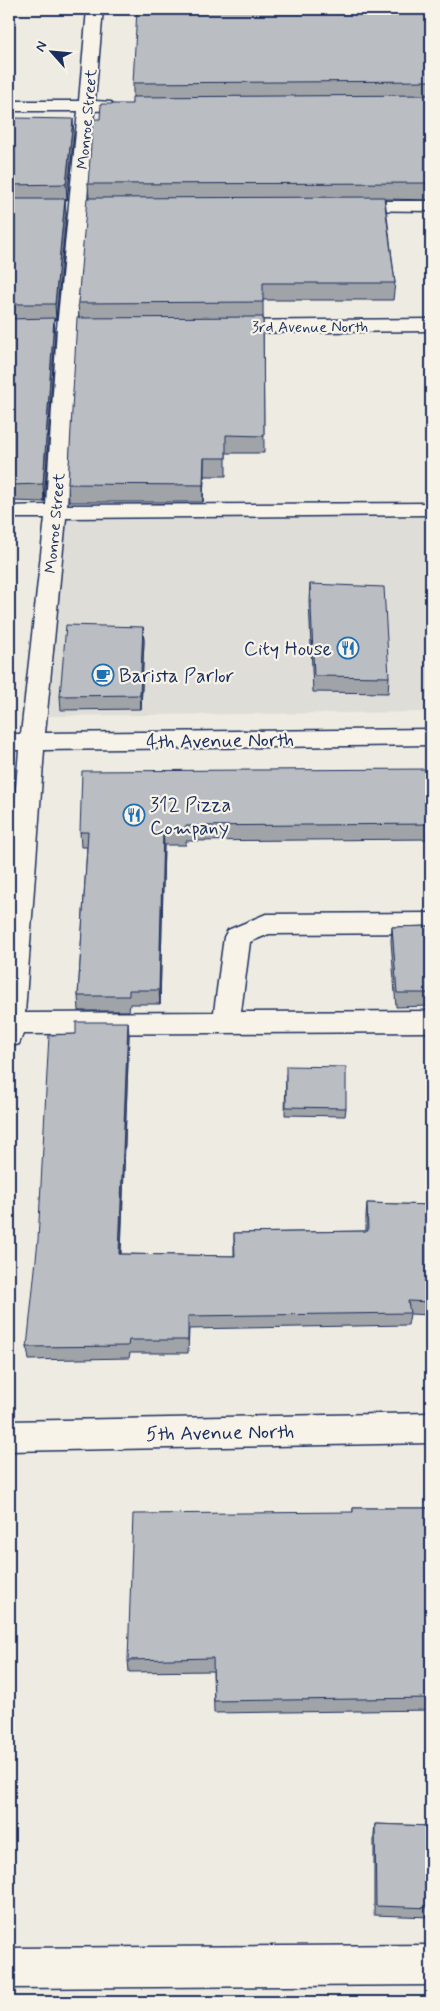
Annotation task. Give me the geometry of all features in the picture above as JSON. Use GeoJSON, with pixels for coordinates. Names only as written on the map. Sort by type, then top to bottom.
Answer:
{"type":"FeatureCollection","features":[{"type":"Feature","properties":{"kind":"street","name":"Monroe Street"},"geometry":{"type":"LineString","coordinates":[[9,1030],[20,742],[56,512],[65,328],[88,106],[95,9]]}},
{"type":"Feature","properties":{"kind":"street"},"geometry":{"type":"LineString","coordinates":[[9,106],[124,106]]}},
{"type":"Feature","properties":{"kind":"street"},"geometry":{"type":"LineString","coordinates":[[332,206],[431,206]]}},
{"type":"Feature","properties":{"kind":"street","name":"3rd Avenue North"},"geometry":{"type":"LineString","coordinates":[[208,327],[431,325]]}},
{"type":"Feature","properties":{"kind":"street"},"geometry":{"type":"LineString","coordinates":[[9,512],[431,509]]}},
{"type":"Feature","properties":{"kind":"street","name":"4th Avenue North"},"geometry":{"type":"LineString","coordinates":[[20,742],[431,737]]}},
{"type":"Feature","properties":{"kind":"street"},"geometry":{"type":"LineString","coordinates":[[226,1023],[237,937],[266,924],[431,923]]}},
{"type":"Feature","properties":{"kind":"street"},"geometry":{"type":"LineString","coordinates":[[9,1030],[226,1023],[431,1022]]}},
{"type":"Feature","properties":{"kind":"street","name":"5th Avenue North"},"geometry":{"type":"LineString","coordinates":[[9,1436],[431,1428]]}},
{"type":"Feature","properties":{"kind":"street"},"geometry":{"type":"LineString","coordinates":[[9,1968],[431,1965]]}},
{"type":"Feature","properties":{"kind":"shaded area"},"geometry":{"type":"Polygon","coordinates":[[[431,513],[431,712],[49,716],[67,516],[431,513]]]}},
{"type":"Feature","properties":{"kind":"building"},"geometry":{"type":"Polygon","coordinates":[[[137,9],[431,9],[431,81],[133,83],[137,9]]]}},
{"type":"Feature","properties":{"kind":"building"},"geometry":{"type":"Polygon","coordinates":[[[431,95],[431,183],[88,184],[93,119],[100,119],[101,104],[132,104],[132,97],[431,95]]]}},
{"type":"Feature","properties":{"kind":"building"},"geometry":{"type":"Polygon","coordinates":[[[15,118],[73,119],[66,184],[9,185],[9,144],[15,118]]]}},
{"type":"Feature","properties":{"kind":"building"},"geometry":{"type":"Polygon","coordinates":[[[384,197],[395,283],[263,283],[263,302],[78,303],[87,198],[384,197]]]}},
{"type":"Feature","properties":{"kind":"building"},"geometry":{"type":"Polygon","coordinates":[[[9,199],[65,199],[55,304],[9,304],[9,199]]]}},
{"type":"Feature","properties":{"kind":"building"},"geometry":{"type":"Polygon","coordinates":[[[263,317],[264,436],[226,435],[226,458],[204,458],[203,485],[68,484],[77,318],[263,317]]]}},
{"type":"Feature","properties":{"kind":"building"},"geometry":{"type":"Polygon","coordinates":[[[54,318],[43,484],[9,485],[9,319],[54,318]]]}},
{"type":"Feature","properties":{"kind":"building","name":"City House"},"geometry":{"type":"Polygon","coordinates":[[[310,584],[384,587],[389,677],[314,676],[310,584]]]}},
{"type":"Feature","properties":{"kind":"building","name":"Barista Parlor"},"geometry":{"type":"Polygon","coordinates":[[[66,625],[143,627],[140,695],[60,696],[66,625]]]}},
{"type":"Feature","properties":{"kind":"building"},"geometry":{"type":"Polygon","coordinates":[[[431,769],[431,824],[185,826],[186,830],[163,831],[159,990],[129,990],[129,996],[78,996],[88,832],[80,832],[82,771],[431,769]]]}},
{"type":"Feature","properties":{"kind":"building"},"geometry":{"type":"Polygon","coordinates":[[[431,926],[431,993],[397,993],[392,927],[431,926]]]}},
{"type":"Feature","properties":{"kind":"building"},"geometry":{"type":"Polygon","coordinates":[[[76,1022],[128,1022],[119,1254],[235,1256],[234,1233],[368,1231],[367,1203],[431,1205],[431,1302],[408,1301],[410,1313],[188,1316],[188,1340],[129,1340],[128,1346],[27,1347],[38,1240],[49,1035],[76,1034],[76,1022]]]}},
{"type":"Feature","properties":{"kind":"building"},"geometry":{"type":"Polygon","coordinates":[[[286,1066],[346,1067],[346,1108],[286,1107],[286,1066]]]}},
{"type":"Feature","properties":{"kind":"building"},"geometry":{"type":"Polygon","coordinates":[[[353,1508],[431,1508],[431,1698],[214,1701],[213,1658],[128,1660],[133,1514],[353,1512],[353,1508]]]}},
{"type":"Feature","properties":{"kind":"building"},"geometry":{"type":"Polygon","coordinates":[[[375,1824],[431,1826],[431,1908],[376,1906],[375,1824]]]}},
{"type":"Feature","properties":{"kind":"place","name":"City House"},"geometry":{"type":"Point","coordinates":[348,648]}},
{"type":"Feature","properties":{"kind":"place","name":"Barista Parlor"},"geometry":{"type":"Point","coordinates":[103,675]}},
{"type":"Feature","properties":{"kind":"place","name":"312 Pizza Company"},"geometry":{"type":"Point","coordinates":[134,815]}}]}
